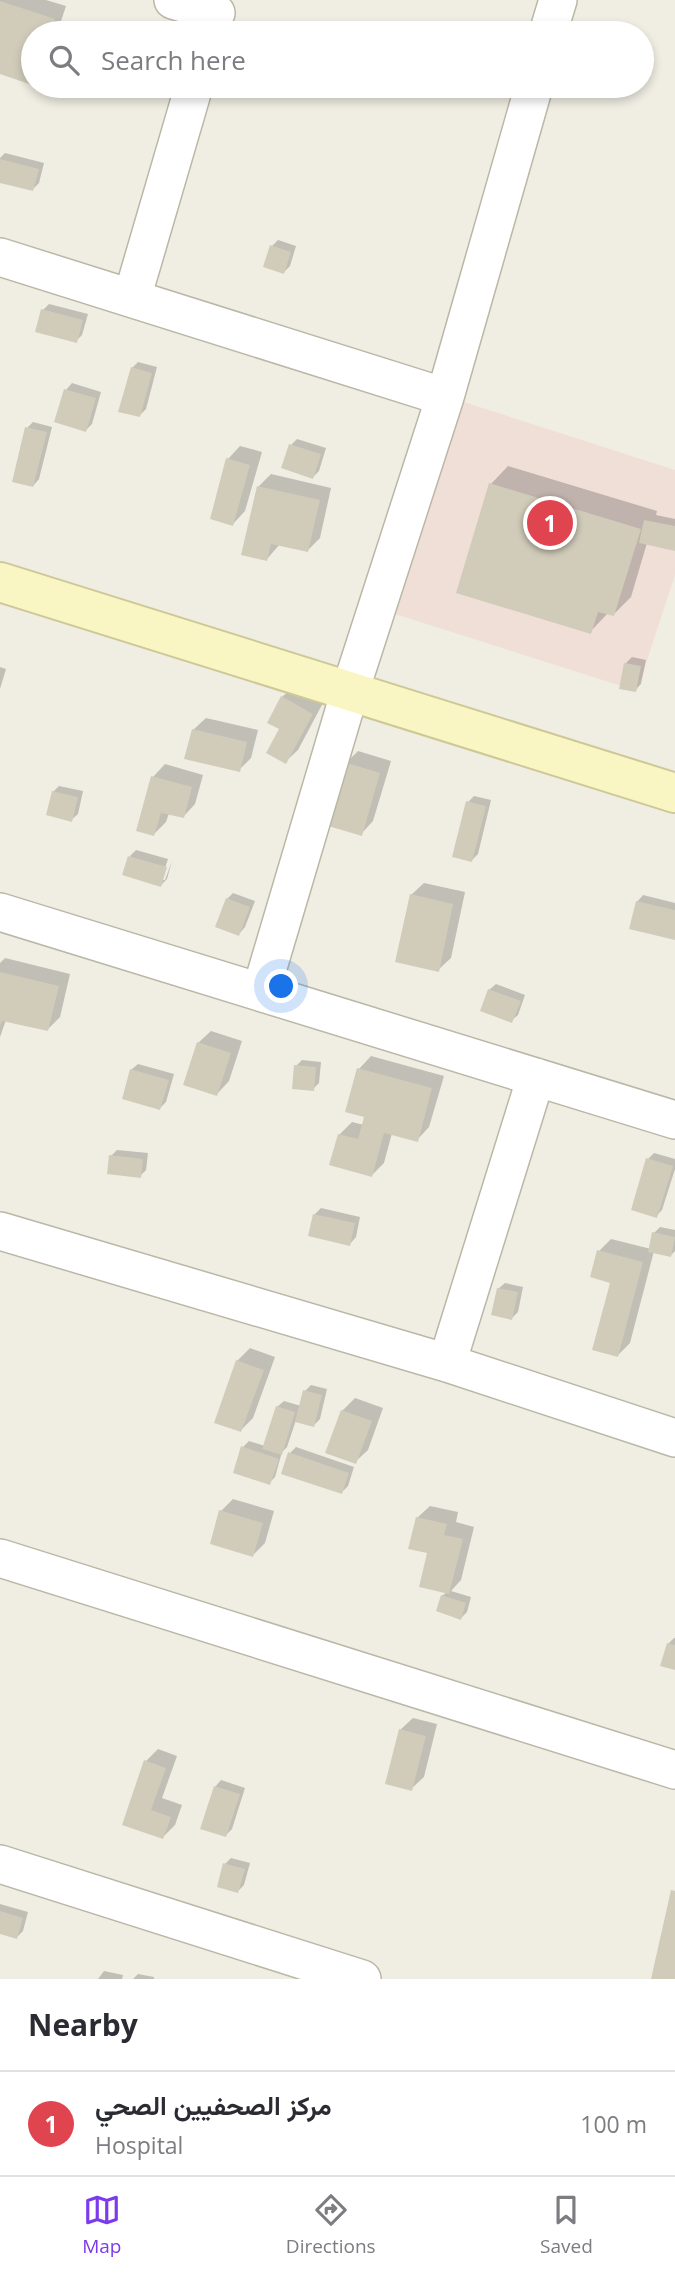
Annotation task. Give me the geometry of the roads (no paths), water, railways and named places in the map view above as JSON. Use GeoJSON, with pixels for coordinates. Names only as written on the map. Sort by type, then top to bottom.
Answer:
{"type":"FeatureCollection","features":[{"type":"Feature","properties":{"kind":"street"},"geometry":{"type":"LineString","coordinates":[[173,0],[215,16]]}},
{"type":"Feature","properties":{"kind":"street"},"geometry":{"type":"LineString","coordinates":[[552,21],[558,0]]}},
{"type":"Feature","properties":{"kind":"street"},"geometry":{"type":"LineString","coordinates":[[132,298],[190,98]]}},
{"type":"Feature","properties":{"kind":"street"},"geometry":{"type":"LineString","coordinates":[[261,991],[350,691],[445,397],[531,98]]}},
{"type":"Feature","properties":{"kind":"street"},"geometry":{"type":"LineString","coordinates":[[0,257],[445,397]]}},
{"type":"Feature","properties":{"kind":"street"},"geometry":{"type":"LineString","coordinates":[[0,582],[675,793]]}},
{"type":"Feature","properties":{"kind":"street"},"geometry":{"type":"LineString","coordinates":[[0,912],[675,1120]]}},
{"type":"Feature","properties":{"kind":"street"},"geometry":{"type":"LineString","coordinates":[[447,1363],[536,1077]]}},
{"type":"Feature","properties":{"kind":"street"},"geometry":{"type":"LineString","coordinates":[[0,1231],[447,1363],[675,1438]]}},
{"type":"Feature","properties":{"kind":"street"},"geometry":{"type":"LineString","coordinates":[[0,1558],[675,1770]]}},
{"type":"Feature","properties":{"kind":"street"},"geometry":{"type":"LineString","coordinates":[[0,1864],[362,1979]]}},
{"type":"Feature","properties":{"kind":"place","name":"مركز الصحفيين الصحي"},"geometry":{"type":"Point","coordinates":[550,523]}}]}
